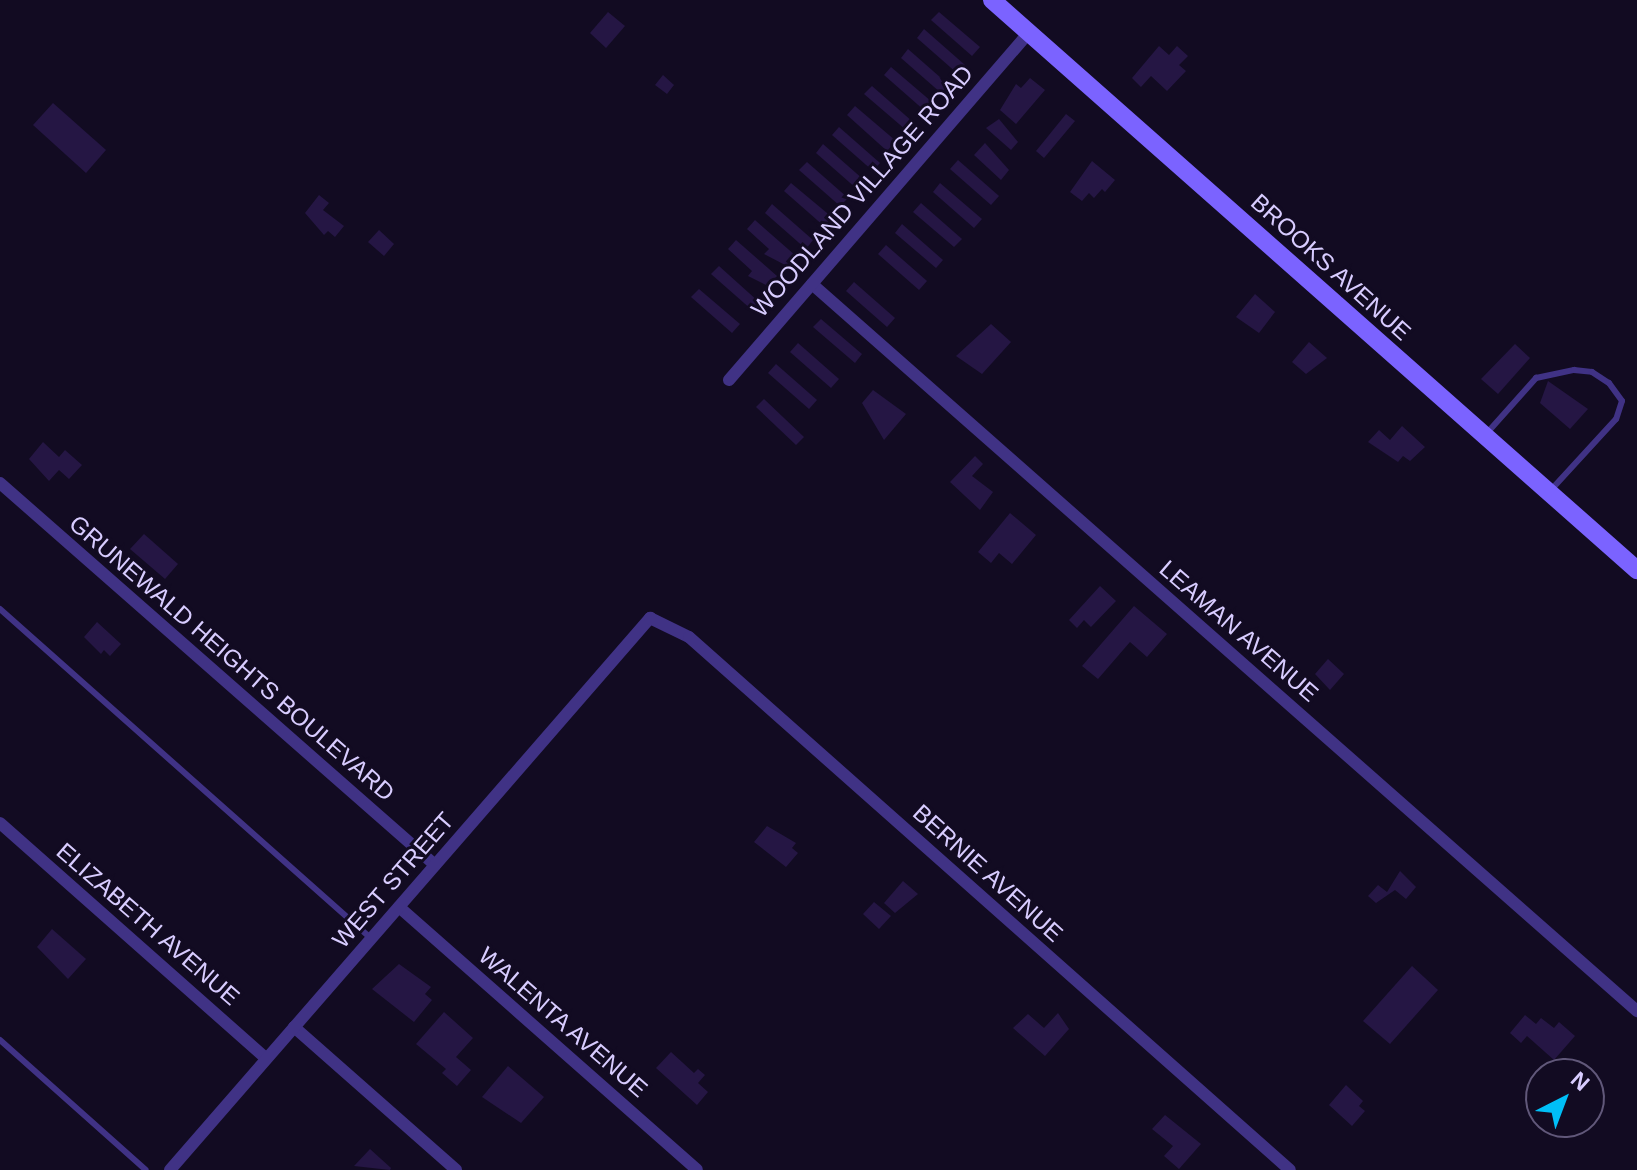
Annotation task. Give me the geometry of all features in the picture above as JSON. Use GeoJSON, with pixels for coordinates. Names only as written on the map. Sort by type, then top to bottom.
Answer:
{"type":"FeatureCollection","features":[{"type":"Feature","properties":{"kind":"street","name":"BROOKS AVENUE"},"geometry":{"type":"LineString","coordinates":[[992,0],[1637,570]]}},
{"type":"Feature","properties":{"kind":"street","name":"WOODLAND VILLAGE ROAD"},"geometry":{"type":"LineString","coordinates":[[729,380],[1029,32]]}},
{"type":"Feature","properties":{"kind":"street","name":"LEAMAN AVENUE"},"geometry":{"type":"LineString","coordinates":[[812,284],[1637,1011]]}},
{"type":"Feature","properties":{"kind":"street","name":"GRUNEWALD HEIGHTS BOULEVARD"},"geometry":{"type":"LineString","coordinates":[[0,483],[435,865]]}},
{"type":"Feature","properties":{"kind":"street","name":"WEST STREET"},"geometry":{"type":"LineString","coordinates":[[170,1170],[650,618]]}},
{"type":"Feature","properties":{"kind":"street","name":"BERNIE AVENUE"},"geometry":{"type":"LineString","coordinates":[[650,618],[689,637],[1290,1170]]}},
{"type":"Feature","properties":{"kind":"street","name":"ELIZABETH AVENUE"},"geometry":{"type":"LineString","coordinates":[[0,823],[266,1058]]}},
{"type":"Feature","properties":{"kind":"street","name":"WALENTA AVENUE"},"geometry":{"type":"LineString","coordinates":[[399,907],[697,1170]]}},
{"type":"Feature","properties":{"kind":"street"},"geometry":{"type":"LineString","coordinates":[[294,1027],[456,1170]]}},
{"type":"Feature","properties":{"kind":"lane"},"geometry":{"type":"LineString","coordinates":[[1485,435],[1536,378],[1574,370],[1592,372],[1609,383],[1622,401],[1616,419],[1549,492]]}},
{"type":"Feature","properties":{"kind":"lane"},"geometry":{"type":"LineString","coordinates":[[0,609],[371,938]]}},
{"type":"Feature","properties":{"kind":"lane"},"geometry":{"type":"LineString","coordinates":[[0,1040],[146,1170]]}},
{"type":"Feature","properties":{"kind":"building"},"geometry":{"type":"Polygon","coordinates":[[[608,12],[625,26],[606,48],[590,33],[608,12]]]}},
{"type":"Feature","properties":{"kind":"building"},"geometry":{"type":"Polygon","coordinates":[[[939,12],[980,47],[972,56],[931,20],[939,12]]]}},
{"type":"Feature","properties":{"kind":"building"},"geometry":{"type":"Polygon","coordinates":[[[924,29],[965,65],[958,74],[917,38],[924,29]]]}},
{"type":"Feature","properties":{"kind":"building"},"geometry":{"type":"Polygon","coordinates":[[[1159,46],[1169,55],[1177,46],[1188,56],[1179,65],[1186,71],[1167,91],[1151,76],[1141,87],[1132,78],[1159,46]]]}},
{"type":"Feature","properties":{"kind":"building"},"geometry":{"type":"Polygon","coordinates":[[[908,49],[949,85],[941,93],[901,58],[908,49]]]}},
{"type":"Feature","properties":{"kind":"building"},"geometry":{"type":"Polygon","coordinates":[[[891,67],[932,102],[925,111],[884,75],[891,67]]]}},
{"type":"Feature","properties":{"kind":"building"},"geometry":{"type":"Polygon","coordinates":[[[663,75],[674,85],[667,94],[655,85],[663,75]]]}},
{"type":"Feature","properties":{"kind":"building"},"geometry":{"type":"Polygon","coordinates":[[[1030,78],[1045,90],[1016,124],[1000,110],[1016,84],[1021,88],[1030,78]]]}},
{"type":"Feature","properties":{"kind":"building"},"geometry":{"type":"Polygon","coordinates":[[[872,86],[913,122],[906,130],[864,94],[872,86]]]}},
{"type":"Feature","properties":{"kind":"building"},"geometry":{"type":"Polygon","coordinates":[[[53,103],[106,150],[86,173],[33,125],[53,103]]]}},
{"type":"Feature","properties":{"kind":"building"},"geometry":{"type":"Polygon","coordinates":[[[855,106],[896,141],[887,151],[847,115],[855,106]]]}},
{"type":"Feature","properties":{"kind":"building"},"geometry":{"type":"Polygon","coordinates":[[[1066,114],[1075,121],[1044,158],[1036,151],[1066,114]]]}},
{"type":"Feature","properties":{"kind":"building"},"geometry":{"type":"Polygon","coordinates":[[[999,119],[1018,142],[1011,150],[986,128],[999,119]]]}},
{"type":"Feature","properties":{"kind":"building"},"geometry":{"type":"Polygon","coordinates":[[[839,127],[880,163],[873,171],[832,135],[839,127]]]}},
{"type":"Feature","properties":{"kind":"building"},"geometry":{"type":"Polygon","coordinates":[[[985,143],[1009,170],[1001,180],[974,155],[985,143]]]}},
{"type":"Feature","properties":{"kind":"building"},"geometry":{"type":"Polygon","coordinates":[[[823,144],[864,180],[857,189],[816,153],[823,144]]]}},
{"type":"Feature","properties":{"kind":"building"},"geometry":{"type":"Polygon","coordinates":[[[958,160],[999,196],[991,205],[950,169],[958,160]]]}},
{"type":"Feature","properties":{"kind":"building"},"geometry":{"type":"Polygon","coordinates":[[[1092,161],[1115,180],[1105,192],[1102,189],[1094,198],[1089,193],[1082,201],[1070,192],[1092,161]]]}},
{"type":"Feature","properties":{"kind":"building"},"geometry":{"type":"Polygon","coordinates":[[[807,162],[848,198],[840,206],[799,170],[807,162]]]}},
{"type":"Feature","properties":{"kind":"building"},"geometry":{"type":"Polygon","coordinates":[[[791,183],[833,218],[825,227],[784,191],[791,183]]]}},
{"type":"Feature","properties":{"kind":"building"},"geometry":{"type":"Polygon","coordinates":[[[940,183],[982,219],[974,228],[933,192],[940,183]]]}},
{"type":"Feature","properties":{"kind":"building"},"geometry":{"type":"Polygon","coordinates":[[[319,195],[329,203],[323,210],[344,226],[335,237],[328,231],[324,235],[305,213],[319,195]]]}},
{"type":"Feature","properties":{"kind":"building"},"geometry":{"type":"Polygon","coordinates":[[[921,203],[962,239],[954,247],[913,212],[921,203]]]}},
{"type":"Feature","properties":{"kind":"building"},"geometry":{"type":"Polygon","coordinates":[[[772,204],[813,240],[806,249],[765,213],[772,204]]]}},
{"type":"Feature","properties":{"kind":"building"},"geometry":{"type":"Polygon","coordinates":[[[755,220],[796,256],[787,266],[764,254],[769,249],[747,229],[755,220]]]}},
{"type":"Feature","properties":{"kind":"building"},"geometry":{"type":"Polygon","coordinates":[[[902,224],[943,260],[936,268],[895,233],[902,224]]]}},
{"type":"Feature","properties":{"kind":"building"},"geometry":{"type":"Polygon","coordinates":[[[379,230],[394,244],[384,256],[368,242],[379,230]]]}},
{"type":"Feature","properties":{"kind":"building"},"geometry":{"type":"Polygon","coordinates":[[[736,240],[777,276],[768,286],[748,276],[752,271],[728,249],[736,240]]]}},
{"type":"Feature","properties":{"kind":"building"},"geometry":{"type":"Polygon","coordinates":[[[886,245],[927,281],[919,290],[878,254],[886,245]]]}},
{"type":"Feature","properties":{"kind":"building"},"geometry":{"type":"Polygon","coordinates":[[[719,266],[759,302],[752,310],[711,274],[719,266]]]}},
{"type":"Feature","properties":{"kind":"building"},"geometry":{"type":"Polygon","coordinates":[[[854,282],[895,318],[887,327],[846,291],[854,282]]]}},
{"type":"Feature","properties":{"kind":"building"},"geometry":{"type":"Polygon","coordinates":[[[699,289],[740,324],[732,333],[691,297],[699,289]]]}},
{"type":"Feature","properties":{"kind":"building"},"geometry":{"type":"Polygon","coordinates":[[[1255,294],[1275,312],[1259,333],[1236,317],[1255,294]]]}},
{"type":"Feature","properties":{"kind":"building"},"geometry":{"type":"Polygon","coordinates":[[[821,319],[862,354],[855,363],[813,327],[821,319]]]}},
{"type":"Feature","properties":{"kind":"building"},"geometry":{"type":"Polygon","coordinates":[[[991,324],[1011,342],[982,374],[956,356],[991,324]]]}},
{"type":"Feature","properties":{"kind":"building"},"geometry":{"type":"Polygon","coordinates":[[[1309,342],[1327,358],[1306,374],[1292,362],[1309,342]]]}},
{"type":"Feature","properties":{"kind":"building"},"geometry":{"type":"Polygon","coordinates":[[[798,343],[839,379],[831,388],[790,352],[798,343]]]}},
{"type":"Feature","properties":{"kind":"building"},"geometry":{"type":"Polygon","coordinates":[[[1515,344],[1530,358],[1498,394],[1481,379],[1515,344]]]}},
{"type":"Feature","properties":{"kind":"building"},"geometry":{"type":"Polygon","coordinates":[[[776,364],[817,400],[809,409],[768,373],[776,364]]]}},
{"type":"Feature","properties":{"kind":"building"},"geometry":{"type":"Polygon","coordinates":[[[1548,381],[1588,409],[1570,429],[1540,403],[1548,381]]]}},
{"type":"Feature","properties":{"kind":"building"},"geometry":{"type":"Polygon","coordinates":[[[873,390],[906,414],[884,440],[862,403],[873,390]]]}},
{"type":"Feature","properties":{"kind":"building"},"geometry":{"type":"Polygon","coordinates":[[[764,399],[804,437],[796,445],[756,407],[764,399]]]}},
{"type":"Feature","properties":{"kind":"building"},"geometry":{"type":"Polygon","coordinates":[[[1402,426],[1425,447],[1410,461],[1403,456],[1398,462],[1368,442],[1379,430],[1390,440],[1402,426]]]}},
{"type":"Feature","properties":{"kind":"building"},"geometry":{"type":"Polygon","coordinates":[[[43,442],[59,457],[65,450],[82,465],[69,479],[59,470],[49,481],[29,459],[43,442]]]}},
{"type":"Feature","properties":{"kind":"building"},"geometry":{"type":"Polygon","coordinates":[[[975,456],[983,464],[972,476],[993,492],[980,510],[950,482],[975,456]]]}},
{"type":"Feature","properties":{"kind":"building"},"geometry":{"type":"Polygon","coordinates":[[[1010,513],[1036,535],[1012,564],[999,553],[991,563],[978,552],[1010,513]]]}},
{"type":"Feature","properties":{"kind":"building"},"geometry":{"type":"Polygon","coordinates":[[[144,534],[178,564],[165,579],[130,549],[144,534]]]}},
{"type":"Feature","properties":{"kind":"building"},"geometry":{"type":"Polygon","coordinates":[[[1100,586],[1116,601],[1091,627],[1084,620],[1077,628],[1069,620],[1100,586]]]}},
{"type":"Feature","properties":{"kind":"building"},"geometry":{"type":"Polygon","coordinates":[[[1134,606],[1167,634],[1147,657],[1130,642],[1098,679],[1082,666],[1134,606]]]}},
{"type":"Feature","properties":{"kind":"building"},"geometry":{"type":"Polygon","coordinates":[[[97,622],[121,644],[110,656],[104,650],[101,654],[84,637],[97,622]]]}},
{"type":"Feature","properties":{"kind":"building"},"geometry":{"type":"Polygon","coordinates":[[[1328,659],[1344,674],[1330,690],[1315,674],[1328,659]]]}},
{"type":"Feature","properties":{"kind":"building"},"geometry":{"type":"Polygon","coordinates":[[[767,826],[796,843],[792,848],[798,853],[786,867],[754,842],[767,826]]]}},
{"type":"Feature","properties":{"kind":"building"},"geometry":{"type":"Polygon","coordinates":[[[1400,871],[1416,887],[1406,899],[1395,890],[1376,903],[1368,896],[1378,885],[1387,892],[1400,871]]]}},
{"type":"Feature","properties":{"kind":"building"},"geometry":{"type":"Polygon","coordinates":[[[903,881],[918,894],[895,913],[884,903],[903,881]]]}},
{"type":"Feature","properties":{"kind":"building"},"geometry":{"type":"Polygon","coordinates":[[[874,902],[891,916],[879,929],[863,914],[874,902]]]}},
{"type":"Feature","properties":{"kind":"building"},"geometry":{"type":"Polygon","coordinates":[[[52,929],[86,959],[68,979],[37,947],[52,929]]]}},
{"type":"Feature","properties":{"kind":"building"},"geometry":{"type":"Polygon","coordinates":[[[399,964],[431,987],[425,994],[432,1000],[414,1022],[372,989],[399,964]]]}},
{"type":"Feature","properties":{"kind":"building"},"geometry":{"type":"Polygon","coordinates":[[[1412,966],[1438,990],[1390,1044],[1363,1021],[1412,966]]]}},
{"type":"Feature","properties":{"kind":"building"},"geometry":{"type":"Polygon","coordinates":[[[444,1012],[473,1038],[456,1057],[471,1070],[457,1086],[442,1073],[446,1069],[416,1044],[444,1012]]]}},
{"type":"Feature","properties":{"kind":"building"},"geometry":{"type":"Polygon","coordinates":[[[1058,1013],[1069,1029],[1045,1056],[1013,1028],[1028,1014],[1044,1028],[1058,1013]]]}},
{"type":"Feature","properties":{"kind":"building"},"geometry":{"type":"Polygon","coordinates":[[[1525,1015],[1536,1024],[1541,1018],[1554,1028],[1559,1022],[1575,1036],[1556,1058],[1552,1058],[1527,1036],[1521,1043],[1510,1033],[1525,1015]]]}},
{"type":"Feature","properties":{"kind":"building"},"geometry":{"type":"Polygon","coordinates":[[[671,1052],[694,1073],[698,1069],[705,1075],[698,1083],[708,1092],[697,1105],[656,1068],[671,1052]]]}},
{"type":"Feature","properties":{"kind":"building"},"geometry":{"type":"Polygon","coordinates":[[[508,1066],[544,1097],[521,1123],[482,1097],[508,1066]]]}},
{"type":"Feature","properties":{"kind":"building"},"geometry":{"type":"Polygon","coordinates":[[[1346,1085],[1363,1101],[1359,1106],[1365,1111],[1352,1126],[1329,1105],[1346,1085]]]}},
{"type":"Feature","properties":{"kind":"building"},"geometry":{"type":"Polygon","coordinates":[[[1165,1115],[1201,1144],[1179,1169],[1164,1156],[1173,1146],[1152,1129],[1165,1115]]]}},
{"type":"Feature","properties":{"kind":"building"},"geometry":{"type":"Polygon","coordinates":[[[370,1149],[391,1168],[390,1170],[354,1166],[370,1149]]]}}]}
